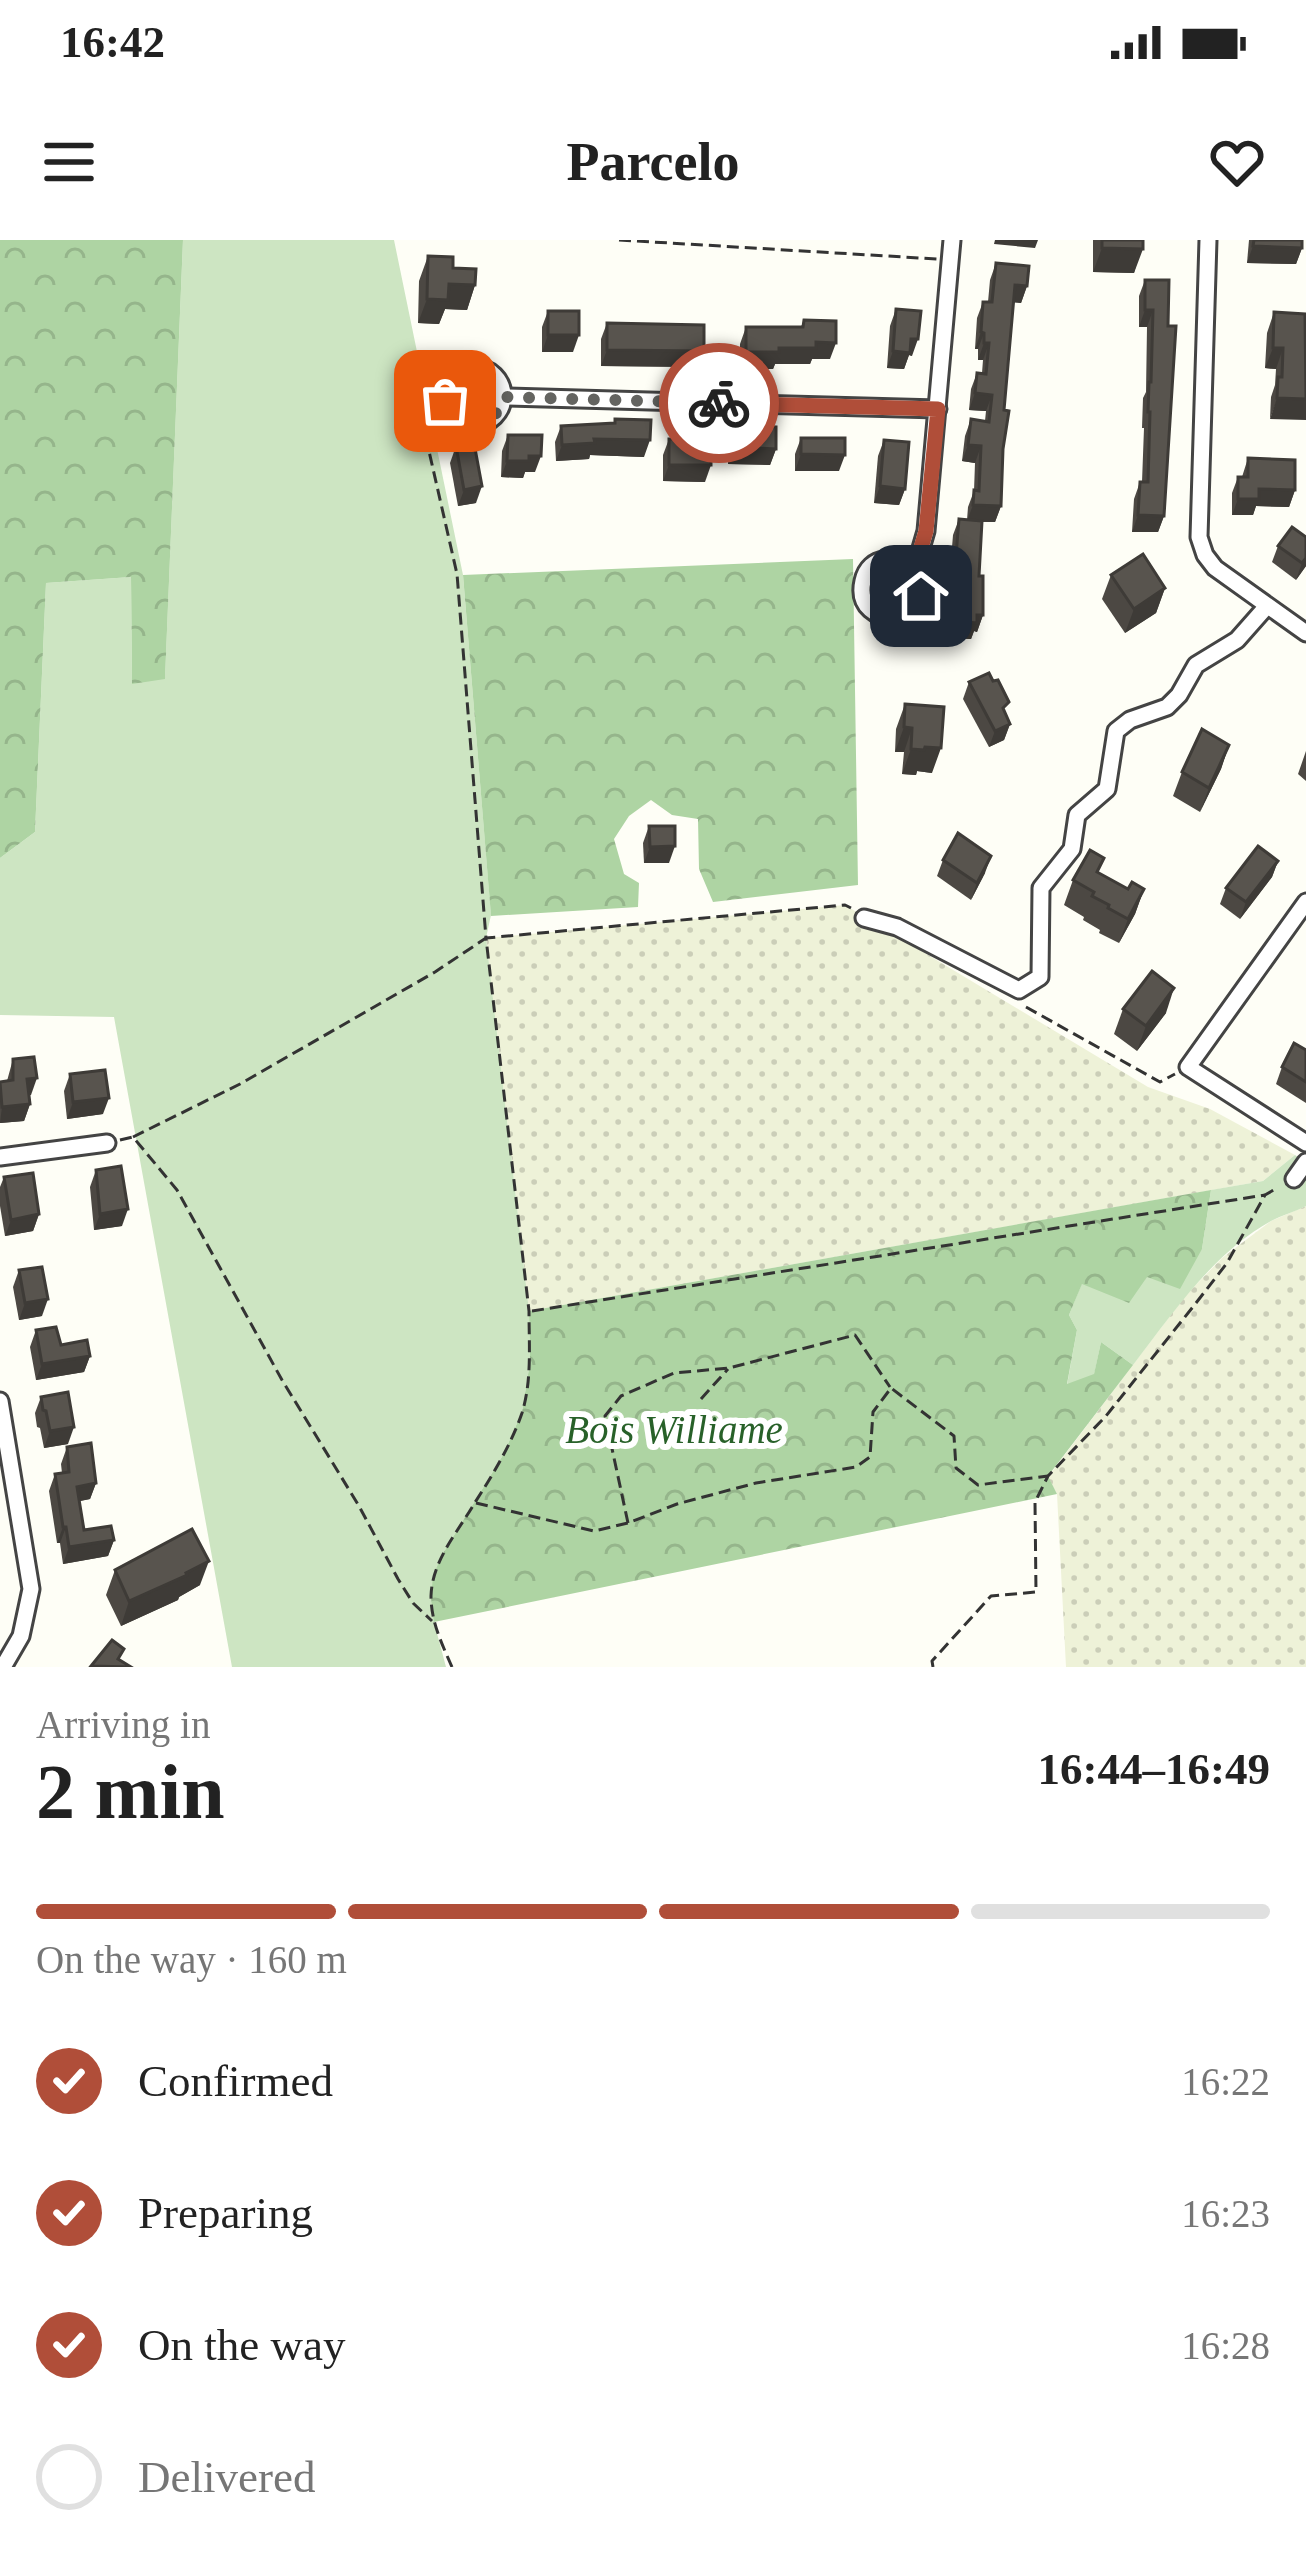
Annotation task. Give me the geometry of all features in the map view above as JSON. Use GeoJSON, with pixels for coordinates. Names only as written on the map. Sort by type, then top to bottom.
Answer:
{"type":"FeatureCollection","features":[{"type":"Feature","properties":{"kind":"street"},"geometry":{"type":"LineString","coordinates":[[915,568],[889,558],[875,563],[861,588],[864,602],[887,619],[914,609],[921,596],[922,581],[915,568],[926,531],[952,240]]}},
{"type":"Feature","properties":{"kind":"street"},"geometry":{"type":"LineString","coordinates":[[1208,240],[1198,537],[1215,568],[1306,633]]}},
{"type":"Feature","properties":{"kind":"street"},"geometry":{"type":"LineString","coordinates":[[479,366],[501,383],[504,397],[490,421],[476,425],[462,423],[445,401],[453,375],[479,366]]}},
{"type":"Feature","properties":{"kind":"street"},"geometry":{"type":"LineString","coordinates":[[504,397],[938,409]]}},
{"type":"Feature","properties":{"kind":"street"},"geometry":{"type":"LineString","coordinates":[[864,918],[897,927],[1019,990],[1040,977],[1041,888],[1072,849],[1077,815],[1107,789],[1116,730],[1167,707],[1196,664],[1237,640],[1267,606]]}},
{"type":"Feature","properties":{"kind":"street"},"geometry":{"type":"LineString","coordinates":[[1306,902],[1188,1067],[1306,1144]]}},
{"type":"Feature","properties":{"kind":"street"},"geometry":{"type":"LineString","coordinates":[[0,1157],[107,1142]]}},
{"type":"Feature","properties":{"kind":"street"},"geometry":{"type":"LineString","coordinates":[[1294,1179],[1306,1162]]}},
{"type":"Feature","properties":{"kind":"street"},"geometry":{"type":"LineString","coordinates":[[0,1401],[31,1589],[21,1636],[3,1667]]}},
{"type":"Feature","properties":{"kind":"path"},"geometry":{"type":"LineString","coordinates":[[619,240],[950,260]]}},
{"type":"Feature","properties":{"kind":"path"},"geometry":{"type":"LineString","coordinates":[[451,414],[426,438],[457,574],[486,938],[529,1311],[530,1362],[522,1412],[503,1455],[434,1576],[434,1622],[452,1667]]}},
{"type":"Feature","properties":{"kind":"path"},"geometry":{"type":"LineString","coordinates":[[107,1142],[133,1137],[240,1084],[486,938],[845,905],[864,918]]}},
{"type":"Feature","properties":{"kind":"path"},"geometry":{"type":"LineString","coordinates":[[1022,1004],[1160,1082],[1188,1067]]}},
{"type":"Feature","properties":{"kind":"path"},"geometry":{"type":"LineString","coordinates":[[133,1137],[177,1190],[398,1580],[434,1622]]}},
{"type":"Feature","properties":{"kind":"path"},"geometry":{"type":"LineString","coordinates":[[529,1311],[1265,1195],[1294,1179]]}},
{"type":"Feature","properties":{"kind":"path"},"geometry":{"type":"LineString","coordinates":[[932,1667],[932,1661],[991,1595],[1036,1592],[1035,1502],[1048,1477],[1106,1416],[1227,1263],[1265,1195]]}},
{"type":"Feature","properties":{"kind":"path"},"geometry":{"type":"LineString","coordinates":[[628,1523],[605,1417],[621,1396],[674,1373],[729,1368],[855,1335],[891,1388],[954,1436],[956,1468],[978,1484],[1048,1477]]}},
{"type":"Feature","properties":{"kind":"path"},"geometry":{"type":"LineString","coordinates":[[701,1399],[729,1368]]}},
{"type":"Feature","properties":{"kind":"path"},"geometry":{"type":"LineString","coordinates":[[476,1502],[594,1532],[757,1483],[856,1467],[870,1457],[873,1412],[891,1388]]}},
{"type":"Feature","properties":{"kind":"green space"},"geometry":{"type":"Polygon","coordinates":[[[0,240],[183,240],[165,679],[132,684],[131,577],[46,583],[35,832],[0,858],[0,240]]]}},
{"type":"Feature","properties":{"kind":"green space"},"geometry":{"type":"Polygon","coordinates":[[[183,240],[394,240],[463,575],[491,915],[486,938],[529,1311],[530,1362],[522,1412],[503,1455],[442,1555],[434,1622],[446,1667],[232,1667],[114,1017],[0,1015],[0,858],[35,832],[46,583],[131,577],[132,683],[165,678],[183,240]]]}},
{"type":"Feature","properties":{"kind":"green space"},"geometry":{"type":"Polygon","coordinates":[[[853,559],[858,885],[713,902],[699,869],[698,819],[672,815],[651,800],[629,816],[614,839],[624,874],[639,883],[638,907],[491,916],[463,575],[853,559]]]}},
{"type":"Feature","properties":{"kind":"green space"},"geometry":{"type":"Polygon","coordinates":[[[845,905],[1148,1087],[1210,1109],[1295,1155],[1263,1181],[529,1311],[486,938],[845,905]]]}},
{"type":"Feature","properties":{"kind":"green space"},"geometry":{"type":"Polygon","coordinates":[[[1295,1155],[1306,1163],[1306,1206],[1271,1221],[1230,1250],[1133,1365],[1101,1342],[1094,1375],[1067,1385],[1077,1330],[1069,1315],[1082,1283],[1146,1277],[1202,1249],[1211,1190],[1263,1181],[1295,1155]]]}},
{"type":"Feature","properties":{"kind":"green space","name":"Bois Williame"},"geometry":{"type":"Polygon","coordinates":[[[1211,1190],[1202,1249],[1180,1289],[1147,1277],[1129,1303],[1082,1284],[1069,1315],[1077,1330],[1067,1384],[1094,1374],[1101,1342],[1133,1365],[1048,1476],[1057,1494],[434,1622],[433,1576],[503,1455],[522,1412],[530,1362],[529,1311],[1211,1190]]]}},
{"type":"Feature","properties":{"kind":"green space"},"geometry":{"type":"Polygon","coordinates":[[[1306,1206],[1306,1667],[1066,1667],[1057,1494],[1048,1477],[1185,1296],[1222,1258],[1271,1221],[1306,1206]]]}},
{"type":"Feature","properties":{"kind":"building"},"geometry":{"type":"Polygon","coordinates":[[[1102,240],[1143,240],[1143,249],[1102,248],[1102,240]]]}},
{"type":"Feature","properties":{"kind":"building"},"geometry":{"type":"Polygon","coordinates":[[[1254,240],[1302,240],[1302,248],[1253,246],[1254,240]]]}},
{"type":"Feature","properties":{"kind":"building"},"geometry":{"type":"Polygon","coordinates":[[[428,256],[453,257],[453,268],[476,269],[475,285],[449,284],[448,300],[427,299],[428,256]]]}},
{"type":"Feature","properties":{"kind":"building"},"geometry":{"type":"Polygon","coordinates":[[[996,263],[1029,266],[1027,286],[1015,285],[1001,506],[973,505],[974,490],[979,491],[981,446],[968,445],[971,419],[989,422],[992,395],[975,393],[977,373],[986,374],[989,343],[984,343],[981,332],[983,302],[992,302],[996,263]]]}},
{"type":"Feature","properties":{"kind":"building"},"geometry":{"type":"Polygon","coordinates":[[[1145,280],[1169,280],[1168,326],[1176,326],[1164,516],[1138,515],[1140,482],[1148,482],[1151,382],[1153,310],[1145,310],[1145,280]]]}},
{"type":"Feature","properties":{"kind":"building"},"geometry":{"type":"Polygon","coordinates":[[[896,309],[921,311],[918,339],[911,339],[910,353],[893,351],[896,309]]]}},
{"type":"Feature","properties":{"kind":"building"},"geometry":{"type":"Polygon","coordinates":[[[548,311],[579,311],[579,335],[548,335],[548,311]]]}},
{"type":"Feature","properties":{"kind":"building"},"geometry":{"type":"Polygon","coordinates":[[[1274,312],[1305,314],[1306,399],[1277,398],[1283,348],[1273,348],[1274,312]]]}},
{"type":"Feature","properties":{"kind":"building"},"geometry":{"type":"Polygon","coordinates":[[[804,320],[836,321],[836,343],[746,352],[746,327],[803,327],[804,320]]]}},
{"type":"Feature","properties":{"kind":"building"},"geometry":{"type":"Polygon","coordinates":[[[607,323],[704,325],[704,351],[607,350],[607,323]]]}},
{"type":"Feature","properties":{"kind":"building"},"geometry":{"type":"Polygon","coordinates":[[[615,419],[651,420],[650,440],[594,439],[595,443],[562,445],[561,426],[615,423],[615,419]]]}},
{"type":"Feature","properties":{"kind":"building"},"geometry":{"type":"Polygon","coordinates":[[[734,426],[776,427],[776,449],[734,447],[734,426]]]}},
{"type":"Feature","properties":{"kind":"building"},"geometry":{"type":"Polygon","coordinates":[[[508,435],[542,435],[541,456],[507,461],[508,435]]]}},
{"type":"Feature","properties":{"kind":"building"},"geometry":{"type":"Polygon","coordinates":[[[801,438],[845,438],[845,455],[801,454],[801,438]]]}},
{"type":"Feature","properties":{"kind":"building"},"geometry":{"type":"Polygon","coordinates":[[[669,439],[711,439],[711,465],[669,465],[669,439]]]}},
{"type":"Feature","properties":{"kind":"building"},"geometry":{"type":"Polygon","coordinates":[[[884,440],[909,442],[905,489],[880,486],[884,440]]]}},
{"type":"Feature","properties":{"kind":"building"},"geometry":{"type":"Polygon","coordinates":[[[474,443],[482,486],[464,490],[456,446],[474,443]]]}},
{"type":"Feature","properties":{"kind":"building"},"geometry":{"type":"Polygon","coordinates":[[[1248,458],[1295,460],[1295,490],[1259,489],[1259,499],[1238,499],[1238,477],[1248,477],[1248,458]]]}},
{"type":"Feature","properties":{"kind":"building"},"geometry":{"type":"Polygon","coordinates":[[[959,519],[982,521],[983,615],[977,615],[977,623],[955,621],[963,556],[956,556],[959,519]]]}},
{"type":"Feature","properties":{"kind":"building"},"geometry":{"type":"Polygon","coordinates":[[[1292,527],[1306,537],[1302,563],[1278,546],[1292,527]]]}},
{"type":"Feature","properties":{"kind":"building"},"geometry":{"type":"Polygon","coordinates":[[[1143,554],[1165,588],[1134,609],[1111,575],[1143,554]]]}},
{"type":"Feature","properties":{"kind":"building"},"geometry":{"type":"Polygon","coordinates":[[[989,673],[1009,702],[1003,708],[1010,724],[995,731],[969,682],[989,673]]]}},
{"type":"Feature","properties":{"kind":"building"},"geometry":{"type":"Polygon","coordinates":[[[905,704],[944,707],[941,748],[911,749],[912,728],[904,727],[905,704]]]}},
{"type":"Feature","properties":{"kind":"building"},"geometry":{"type":"Polygon","coordinates":[[[1202,729],[1229,745],[1209,788],[1182,772],[1202,729]]]}},
{"type":"Feature","properties":{"kind":"building"},"geometry":{"type":"Polygon","coordinates":[[[649,826],[675,826],[675,846],[650,847],[649,826]]]}},
{"type":"Feature","properties":{"kind":"building"},"geometry":{"type":"Polygon","coordinates":[[[958,833],[991,856],[977,883],[943,860],[958,833]]]}},
{"type":"Feature","properties":{"kind":"building"},"geometry":{"type":"Polygon","coordinates":[[[1258,846],[1278,861],[1246,902],[1226,888],[1258,846]]]}},
{"type":"Feature","properties":{"kind":"building"},"geometry":{"type":"Polygon","coordinates":[[[1090,850],[1104,858],[1097,872],[1128,889],[1132,882],[1144,889],[1128,919],[1073,880],[1090,850]]]}},
{"type":"Feature","properties":{"kind":"building"},"geometry":{"type":"Polygon","coordinates":[[[1152,971],[1174,988],[1146,1026],[1123,1009],[1152,971]]]}},
{"type":"Feature","properties":{"kind":"building"},"geometry":{"type":"Polygon","coordinates":[[[1294,1043],[1306,1050],[1306,1082],[1282,1067],[1294,1043]]]}},
{"type":"Feature","properties":{"kind":"building"},"geometry":{"type":"Polygon","coordinates":[[[34,1057],[37,1078],[27,1079],[30,1104],[2,1107],[0,1082],[13,1080],[13,1059],[34,1057]]]}},
{"type":"Feature","properties":{"kind":"building"},"geometry":{"type":"Polygon","coordinates":[[[105,1070],[109,1098],[73,1102],[70,1074],[105,1070]]]}},
{"type":"Feature","properties":{"kind":"building"},"geometry":{"type":"Polygon","coordinates":[[[121,1166],[128,1209],[100,1214],[96,1170],[121,1166]]]}},
{"type":"Feature","properties":{"kind":"building"},"geometry":{"type":"Polygon","coordinates":[[[33,1173],[39,1214],[11,1220],[4,1177],[33,1173]]]}},
{"type":"Feature","properties":{"kind":"building"},"geometry":{"type":"Polygon","coordinates":[[[42,1267],[48,1299],[25,1303],[19,1270],[42,1267]]]}},
{"type":"Feature","properties":{"kind":"building"},"geometry":{"type":"Polygon","coordinates":[[[56,1327],[61,1345],[87,1340],[90,1356],[42,1364],[36,1330],[56,1327]]]}},
{"type":"Feature","properties":{"kind":"building"},"geometry":{"type":"Polygon","coordinates":[[[68,1392],[74,1427],[50,1431],[41,1397],[68,1392]]]}},
{"type":"Feature","properties":{"kind":"building"},"geometry":{"type":"Polygon","coordinates":[[[91,1443],[96,1483],[77,1487],[84,1530],[111,1526],[114,1540],[69,1547],[55,1474],[69,1472],[67,1447],[91,1443]]]}},
{"type":"Feature","properties":{"kind":"building"},"geometry":{"type":"Polygon","coordinates":[[[192,1529],[209,1561],[129,1601],[115,1570],[192,1529]]]}},
{"type":"Feature","properties":{"kind":"building"},"geometry":{"type":"Polygon","coordinates":[[[112,1640],[124,1649],[118,1659],[131,1667],[91,1666],[112,1640]]]}},
{"type":"Feature","properties":{"kind":"way so far"},"geometry":{"type":"LineString","coordinates":[[445,401],[462,423],[476,425],[490,421],[504,397],[719,403]]}},
{"type":"Feature","properties":{"kind":"route"},"geometry":{"type":"LineString","coordinates":[[719,403],[938,409],[926,531],[915,568],[922,581],[921,596]]}}]}
